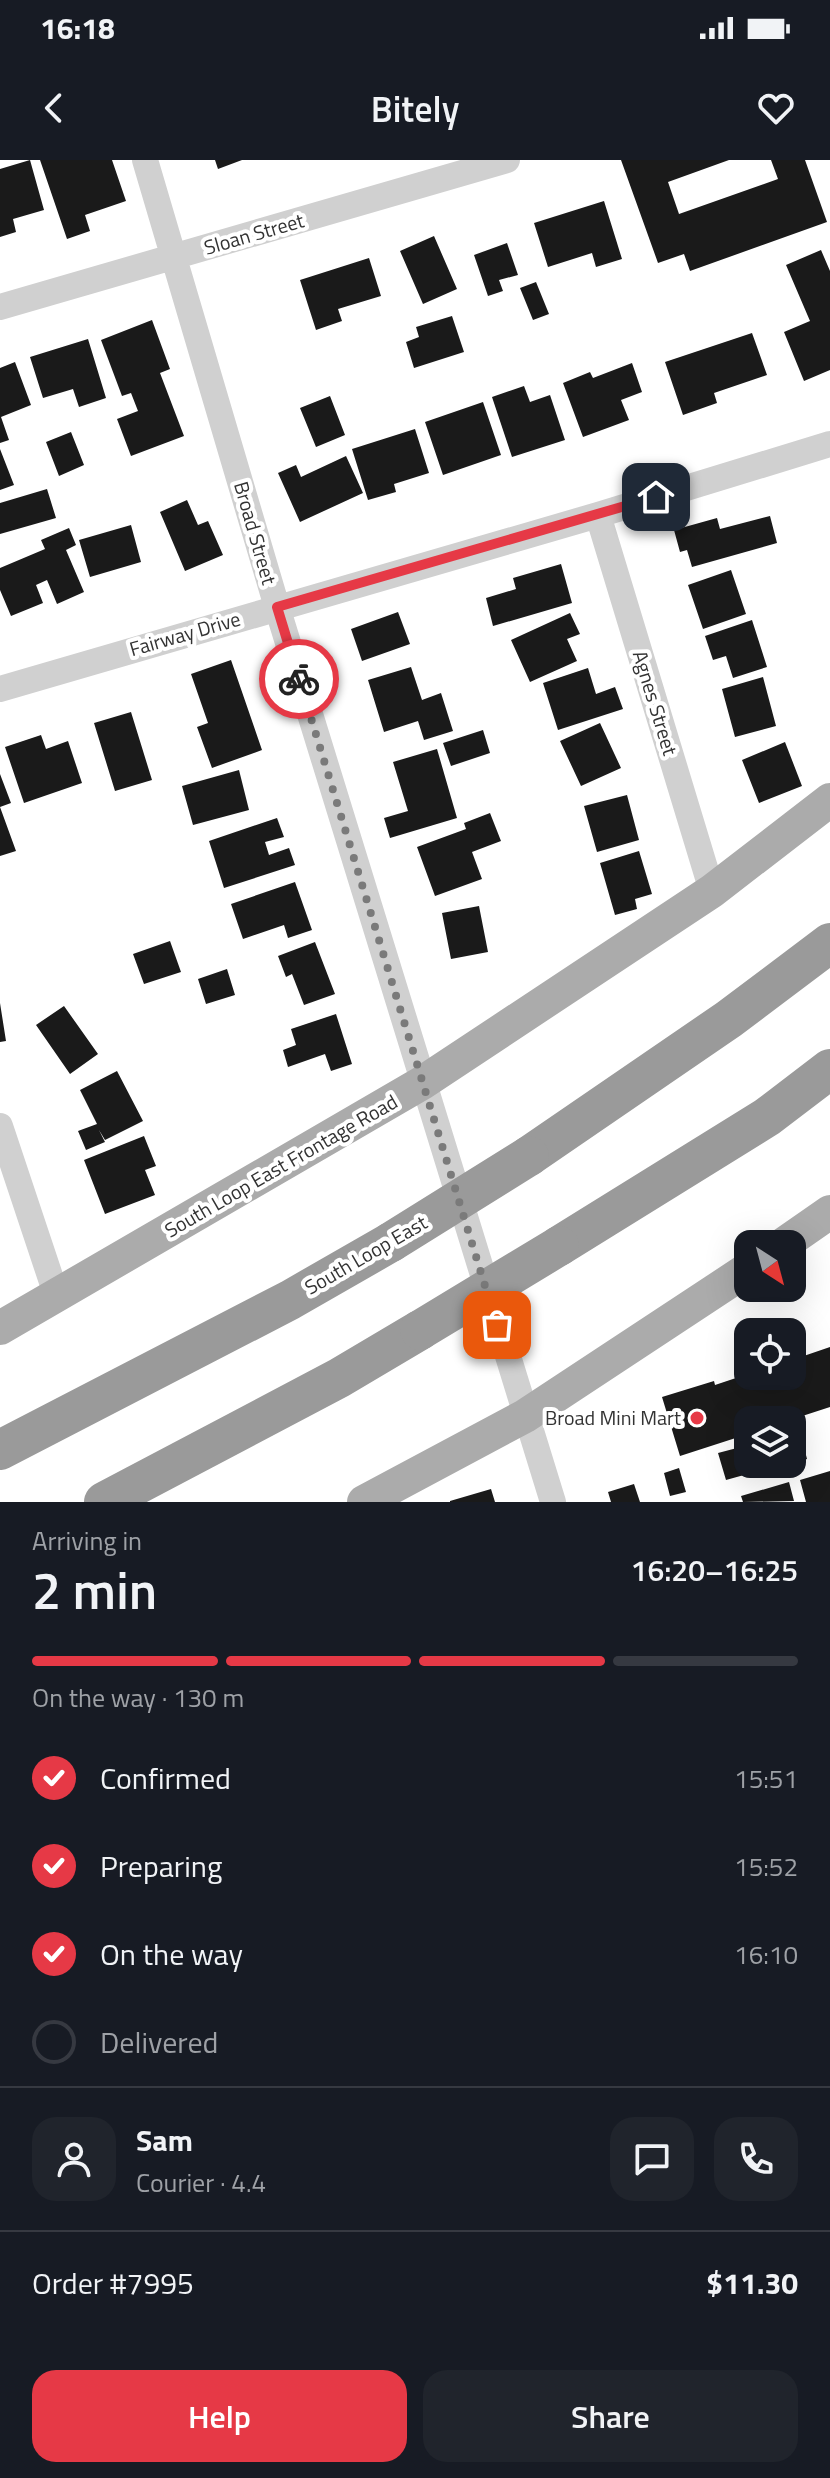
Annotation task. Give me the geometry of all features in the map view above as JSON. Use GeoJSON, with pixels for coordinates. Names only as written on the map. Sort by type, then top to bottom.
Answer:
{"type":"FeatureCollection","features":[{"type":"Feature","properties":{"kind":"highway","name":"South Loop East"},"geometry":{"type":"LineString","coordinates":[[0,1450],[290,1300],[391,1242],[529,1156],[729,1019],[830,943]]}},
{"type":"Feature","properties":{"kind":"highway"},"geometry":{"type":"LineString","coordinates":[[104,1502],[339,1378],[420,1330],[767,1117],[830,1069]]}},
{"type":"Feature","properties":{"kind":"main road","name":"South Loop East Frontage Road"},"geometry":{"type":"LineString","coordinates":[[0,1328],[422,1083],[712,891],[830,800]]}},
{"type":"Feature","properties":{"kind":"main road"},"geometry":{"type":"LineString","coordinates":[[804,1230],[830,1212]]}},
{"type":"Feature","properties":{"kind":"main road"},"geometry":{"type":"LineString","coordinates":[[364,1502],[525,1416],[734,1278]]}},
{"type":"Feature","properties":{"kind":"street","name":"Broad Street"},"geometry":{"type":"LineString","coordinates":[[145,160],[277,607],[553,1502]]}},
{"type":"Feature","properties":{"kind":"street","name":"Sloan Street"},"geometry":{"type":"LineString","coordinates":[[0,307],[507,160]]}},
{"type":"Feature","properties":{"kind":"street","name":"Fairway Drive"},"geometry":{"type":"LineString","coordinates":[[0,689],[598,515],[830,444]]}},
{"type":"Feature","properties":{"kind":"street","name":"Agnes Street"},"geometry":{"type":"LineString","coordinates":[[598,515],[712,891]]}},
{"type":"Feature","properties":{"kind":"street"},"geometry":{"type":"LineString","coordinates":[[0,1126],[57,1297]]}},
{"type":"Feature","properties":{"kind":"building"},"geometry":{"type":"Polygon","coordinates":[[[30,160],[44,210],[13,219],[16,232],[0,237],[0,169],[30,160]]]}},
{"type":"Feature","properties":{"kind":"building"},"geometry":{"type":"Polygon","coordinates":[[[40,160],[112,160],[126,201],[85,215],[90,231],[67,239],[40,160]]]}},
{"type":"Feature","properties":{"kind":"building"},"geometry":{"type":"Polygon","coordinates":[[[215,160],[242,160],[218,169],[215,160]]]}},
{"type":"Feature","properties":{"kind":"building"},"geometry":{"type":"Polygon","coordinates":[[[621,160],[729,160],[668,182],[679,214],[778,179],[771,160],[805,160],[827,222],[690,271],[684,254],[658,263],[621,160]]]}},
{"type":"Feature","properties":{"kind":"building"},"geometry":{"type":"Polygon","coordinates":[[[604,201],[622,259],[596,267],[592,253],[548,267],[534,223],[604,201]]]}},
{"type":"Feature","properties":{"kind":"building"},"geometry":{"type":"Polygon","coordinates":[[[434,236],[457,289],[423,304],[400,251],[434,236]]]}},
{"type":"Feature","properties":{"kind":"building"},"geometry":{"type":"Polygon","coordinates":[[[507,243],[518,275],[499,280],[503,291],[488,296],[474,255],[507,243]]]}},
{"type":"Feature","properties":{"kind":"building"},"geometry":{"type":"Polygon","coordinates":[[[821,250],[830,271],[830,370],[804,381],[784,332],[810,321],[786,265],[821,250]]]}},
{"type":"Feature","properties":{"kind":"building"},"geometry":{"type":"Polygon","coordinates":[[[369,258],[381,296],[338,309],[342,321],[316,330],[300,280],[369,258]]]}},
{"type":"Feature","properties":{"kind":"building"},"geometry":{"type":"Polygon","coordinates":[[[536,282],[549,314],[533,320],[520,288],[536,282]]]}},
{"type":"Feature","properties":{"kind":"building"},"geometry":{"type":"Polygon","coordinates":[[[452,316],[464,352],[414,368],[406,342],[419,337],[416,327],[452,316]]]}},
{"type":"Feature","properties":{"kind":"building"},"geometry":{"type":"Polygon","coordinates":[[[152,320],[170,369],[160,373],[184,436],[131,456],[117,419],[138,411],[131,393],[122,396],[101,340],[152,320]]]}},
{"type":"Feature","properties":{"kind":"building"},"geometry":{"type":"Polygon","coordinates":[[[752,333],[767,375],[714,393],[717,403],[683,415],[665,362],[752,333]]]}},
{"type":"Feature","properties":{"kind":"building"},"geometry":{"type":"Polygon","coordinates":[[[88,339],[106,398],[79,407],[73,389],[43,398],[30,357],[88,339]]]}},
{"type":"Feature","properties":{"kind":"building"},"geometry":{"type":"Polygon","coordinates":[[[15,362],[31,405],[1,417],[9,440],[0,443],[0,368],[15,362]]]}},
{"type":"Feature","properties":{"kind":"building"},"geometry":{"type":"Polygon","coordinates":[[[632,363],[642,392],[621,400],[629,420],[583,437],[563,383],[590,372],[593,378],[632,363]]]}},
{"type":"Feature","properties":{"kind":"building"},"geometry":{"type":"Polygon","coordinates":[[[524,386],[530,402],[550,395],[565,440],[512,457],[492,397],[524,386]]]}},
{"type":"Feature","properties":{"kind":"building"},"geometry":{"type":"Polygon","coordinates":[[[330,396],[345,435],[316,447],[300,408],[330,396]]]}},
{"type":"Feature","properties":{"kind":"building"},"geometry":{"type":"Polygon","coordinates":[[[483,402],[501,455],[443,475],[425,422],[483,402]]]}},
{"type":"Feature","properties":{"kind":"building"},"geometry":{"type":"Polygon","coordinates":[[[415,429],[429,473],[394,484],[396,492],[368,500],[352,449],[415,429]]]}},
{"type":"Feature","properties":{"kind":"building"},"geometry":{"type":"Polygon","coordinates":[[[71,432],[84,465],[59,476],[46,442],[71,432]]]}},
{"type":"Feature","properties":{"kind":"building"},"geometry":{"type":"Polygon","coordinates":[[[0,449],[14,485],[0,490],[0,449]]]}},
{"type":"Feature","properties":{"kind":"building"},"geometry":{"type":"Polygon","coordinates":[[[346,456],[363,493],[300,522],[278,473],[296,465],[301,477],[346,456]]]}},
{"type":"Feature","properties":{"kind":"building"},"geometry":{"type":"Polygon","coordinates":[[[47,489],[56,518],[0,534],[0,503],[47,489]]]}},
{"type":"Feature","properties":{"kind":"building"},"geometry":{"type":"Polygon","coordinates":[[[187,500],[198,525],[208,521],[223,555],[185,571],[160,512],[187,500]]]}},
{"type":"Feature","properties":{"kind":"building"},"geometry":{"type":"Polygon","coordinates":[[[770,516],[777,543],[692,567],[687,550],[680,552],[674,530],[717,518],[720,529],[770,516]]]}},
{"type":"Feature","properties":{"kind":"building"},"geometry":{"type":"Polygon","coordinates":[[[131,525],[141,562],[90,577],[79,540],[131,525]]]}},
{"type":"Feature","properties":{"kind":"building"},"geometry":{"type":"Polygon","coordinates":[[[69,528],[76,545],[66,550],[84,592],[57,604],[47,580],[36,585],[43,603],[11,616],[0,590],[0,568],[45,549],[41,540],[69,528]]]}},
{"type":"Feature","properties":{"kind":"building"},"geometry":{"type":"Polygon","coordinates":[[[561,564],[572,603],[493,626],[486,598],[516,589],[513,578],[561,564]]]}},
{"type":"Feature","properties":{"kind":"building"},"geometry":{"type":"Polygon","coordinates":[[[731,570],[746,614],[703,629],[688,585],[731,570]]]}},
{"type":"Feature","properties":{"kind":"building"},"geometry":{"type":"Polygon","coordinates":[[[398,612],[410,644],[362,661],[351,629],[398,612]]]}},
{"type":"Feature","properties":{"kind":"building"},"geometry":{"type":"Polygon","coordinates":[[[570,613],[580,634],[567,639],[577,661],[530,682],[511,640],[570,613]]]}},
{"type":"Feature","properties":{"kind":"building"},"geometry":{"type":"Polygon","coordinates":[[[752,620],[767,667],[733,678],[726,656],[713,660],[705,636],[752,620]]]}},
{"type":"Feature","properties":{"kind":"building"},"geometry":{"type":"Polygon","coordinates":[[[231,660],[262,750],[212,768],[197,727],[208,723],[191,674],[231,660]]]}},
{"type":"Feature","properties":{"kind":"building"},"geometry":{"type":"Polygon","coordinates":[[[411,667],[422,700],[441,693],[453,731],[424,740],[418,721],[384,732],[368,680],[411,667]]]}},
{"type":"Feature","properties":{"kind":"building"},"geometry":{"type":"Polygon","coordinates":[[[588,668],[596,694],[615,687],[623,709],[558,730],[543,683],[588,668]]]}},
{"type":"Feature","properties":{"kind":"building"},"geometry":{"type":"Polygon","coordinates":[[[763,677],[776,726],[735,737],[722,689],[763,677]]]}},
{"type":"Feature","properties":{"kind":"building"},"geometry":{"type":"Polygon","coordinates":[[[131,712],[152,780],[115,791],[94,723],[131,712]]]}},
{"type":"Feature","properties":{"kind":"building"},"geometry":{"type":"Polygon","coordinates":[[[600,723],[621,768],[581,786],[560,741],[600,723]]]}},
{"type":"Feature","properties":{"kind":"building"},"geometry":{"type":"Polygon","coordinates":[[[483,730],[490,753],[451,766],[443,743],[483,730]]]}},
{"type":"Feature","properties":{"kind":"building"},"geometry":{"type":"Polygon","coordinates":[[[41,735],[46,749],[68,741],[82,783],[24,803],[5,747],[41,735]]]}},
{"type":"Feature","properties":{"kind":"building"},"geometry":{"type":"Polygon","coordinates":[[[785,742],[802,786],[759,803],[742,760],[785,742]]]}},
{"type":"Feature","properties":{"kind":"building"},"geometry":{"type":"Polygon","coordinates":[[[437,749],[457,818],[390,838],[384,818],[408,811],[393,762],[437,749]]]}},
{"type":"Feature","properties":{"kind":"building"},"geometry":{"type":"Polygon","coordinates":[[[239,770],[249,810],[193,825],[182,786],[239,770]]]}},
{"type":"Feature","properties":{"kind":"building"},"geometry":{"type":"Polygon","coordinates":[[[0,774],[11,803],[0,807],[0,774]]]}},
{"type":"Feature","properties":{"kind":"building"},"geometry":{"type":"Polygon","coordinates":[[[627,795],[639,840],[597,852],[584,806],[627,795]]]}},
{"type":"Feature","properties":{"kind":"building"},"geometry":{"type":"Polygon","coordinates":[[[0,807],[16,851],[0,856],[0,807]]]}},
{"type":"Feature","properties":{"kind":"building"},"geometry":{"type":"Polygon","coordinates":[[[490,813],[501,841],[472,852],[482,879],[435,896],[417,847],[466,829],[464,823],[490,813]]]}},
{"type":"Feature","properties":{"kind":"building"},"geometry":{"type":"Polygon","coordinates":[[[277,818],[284,837],[265,842],[269,855],[289,848],[295,865],[224,888],[209,841],[277,818]]]}},
{"type":"Feature","properties":{"kind":"building"},"geometry":{"type":"Polygon","coordinates":[[[639,851],[652,894],[635,899],[637,909],[615,915],[600,863],[639,851]]]}},
{"type":"Feature","properties":{"kind":"building"},"geometry":{"type":"Polygon","coordinates":[[[295,882],[312,930],[288,938],[284,925],[243,939],[231,904],[295,882]]]}},
{"type":"Feature","properties":{"kind":"building"},"geometry":{"type":"Polygon","coordinates":[[[479,906],[488,952],[451,959],[442,913],[479,906]]]}},
{"type":"Feature","properties":{"kind":"building"},"geometry":{"type":"Polygon","coordinates":[[[170,941],[181,972],[144,984],[133,954],[170,941]]]}},
{"type":"Feature","properties":{"kind":"building"},"geometry":{"type":"Polygon","coordinates":[[[315,942],[335,994],[304,1005],[292,974],[286,977],[278,956],[315,942]]]}},
{"type":"Feature","properties":{"kind":"building"},"geometry":{"type":"Polygon","coordinates":[[[227,969],[235,995],[206,1004],[198,979],[227,969]]]}},
{"type":"Feature","properties":{"kind":"building"},"geometry":{"type":"Polygon","coordinates":[[[0,1003],[6,1041],[0,1042],[0,1003]]]}},
{"type":"Feature","properties":{"kind":"building"},"geometry":{"type":"Polygon","coordinates":[[[64,1006],[98,1054],[70,1074],[36,1025],[64,1006]]]}},
{"type":"Feature","properties":{"kind":"building"},"geometry":{"type":"Polygon","coordinates":[[[336,1014],[352,1064],[331,1071],[325,1054],[288,1067],[283,1050],[296,1045],[291,1029],[336,1014]]]}},
{"type":"Feature","properties":{"kind":"building"},"geometry":{"type":"Polygon","coordinates":[[[117,1071],[143,1121],[105,1140],[99,1130],[105,1142],[86,1150],[78,1131],[97,1124],[80,1090],[117,1071]]]}},
{"type":"Feature","properties":{"kind":"building"},"geometry":{"type":"Polygon","coordinates":[[[144,1136],[156,1166],[145,1170],[155,1195],[105,1214],[84,1160],[144,1136]]]}},
{"type":"Feature","properties":{"kind":"building"},"geometry":{"type":"Polygon","coordinates":[[[830,1347],[830,1407],[806,1415],[806,1406],[734,1406],[734,1439],[680,1456],[662,1397],[714,1381],[715,1385],[734,1379],[734,1390],[806,1390],[806,1355],[830,1347]]]}},
{"type":"Feature","properties":{"kind":"building"},"geometry":{"type":"Polygon","coordinates":[[[734,1449],[734,1478],[726,1480],[718,1453],[734,1449]]]}},
{"type":"Feature","properties":{"kind":"building"},"geometry":{"type":"Polygon","coordinates":[[[679,1468],[686,1492],[670,1496],[664,1473],[679,1468]]]}},
{"type":"Feature","properties":{"kind":"building"},"geometry":{"type":"Polygon","coordinates":[[[830,1471],[830,1502],[806,1502],[800,1480],[830,1471]]]}},
{"type":"Feature","properties":{"kind":"building"},"geometry":{"type":"Polygon","coordinates":[[[789,1482],[794,1501],[743,1502],[741,1496],[789,1482]]]}},
{"type":"Feature","properties":{"kind":"building"},"geometry":{"type":"Polygon","coordinates":[[[634,1484],[640,1502],[611,1502],[608,1492],[634,1484]]]}},
{"type":"Feature","properties":{"kind":"building"},"geometry":{"type":"Polygon","coordinates":[[[491,1489],[495,1502],[450,1502],[450,1501],[491,1489]]]}},
{"type":"Feature","properties":{"kind":"way so far"},"geometry":{"type":"LineString","coordinates":[[299,679],[497,1325]]}},
{"type":"Feature","properties":{"kind":"place","name":"Broad Mini Mart"},"geometry":{"type":"Point","coordinates":[697,1418]}},
{"type":"Feature","properties":{"kind":"route"},"geometry":{"type":"LineString","coordinates":[[299,679],[277,607],[656,497]]}}]}
